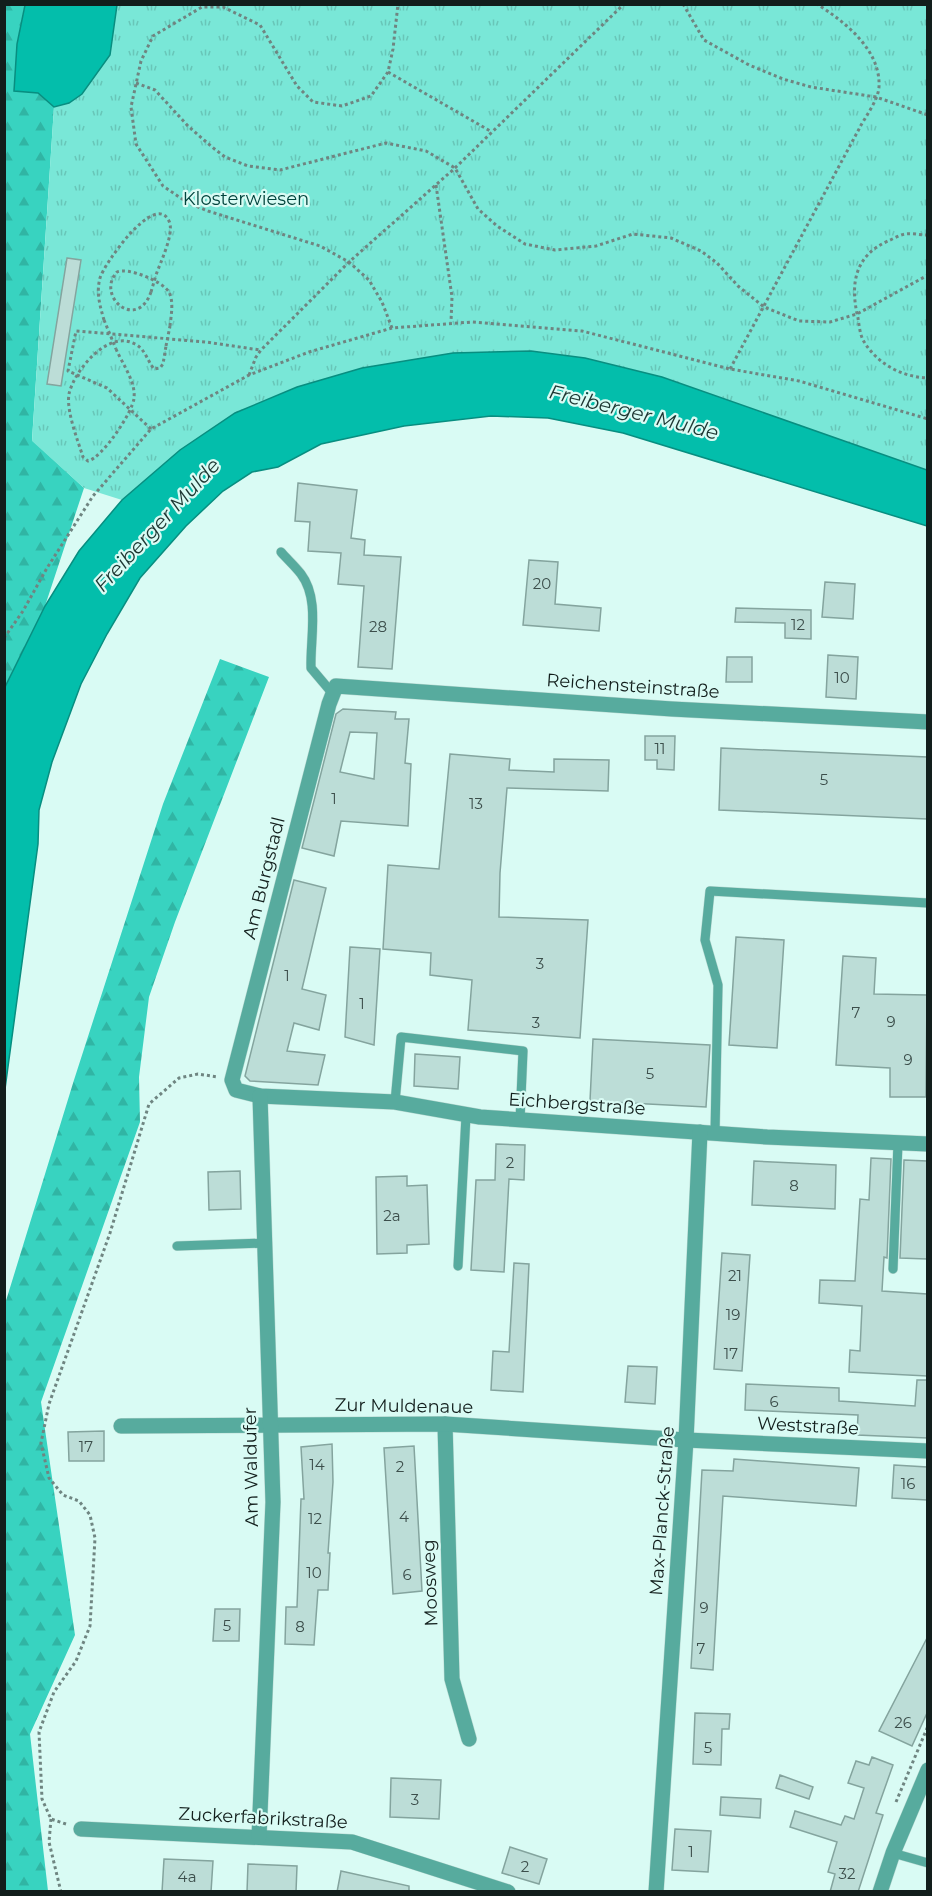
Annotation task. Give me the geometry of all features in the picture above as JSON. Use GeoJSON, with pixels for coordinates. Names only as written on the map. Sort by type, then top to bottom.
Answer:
{"type":"FeatureCollection","features":[{"type":"Feature","properties":{"kind":"street","name":"Reichensteinstraße"},"geometry":{"type":"LineString","coordinates":[[334,690],[927,722]]}},
{"type":"Feature","properties":{"kind":"street","name":"Am Burgstadl"},"geometry":{"type":"LineString","coordinates":[[232,1080],[334,690]]}},
{"type":"Feature","properties":{"kind":"street","name":"Eichbergstraße"},"geometry":{"type":"LineString","coordinates":[[232,1080],[236,1090],[260,1096],[395,1102],[466,1116],[707,1133],[927,1144]]}},
{"type":"Feature","properties":{"kind":"street","name":"Am Waldufer"},"geometry":{"type":"LineString","coordinates":[[259,1837],[273,1502],[260,1096]]}},
{"type":"Feature","properties":{"kind":"street","name":"Max-Planck-Straße"},"geometry":{"type":"LineString","coordinates":[[656,1892],[707,1133]]}},
{"type":"Feature","properties":{"kind":"street","name":"Zur Muldenaue"},"geometry":{"type":"LineString","coordinates":[[121,1426],[445,1424],[686,1440]]}},
{"type":"Feature","properties":{"kind":"street","name":"Moosweg"},"geometry":{"type":"LineString","coordinates":[[445,1424],[452,1679],[469,1739]]}},
{"type":"Feature","properties":{"kind":"street","name":"Weststraße"},"geometry":{"type":"LineString","coordinates":[[686,1440],[927,1451]]}},
{"type":"Feature","properties":{"kind":"street"},"geometry":{"type":"LineString","coordinates":[[880,1892],[893,1852],[927,1770]]}},
{"type":"Feature","properties":{"kind":"street","name":"Zuckerfabrikstraße"},"geometry":{"type":"LineString","coordinates":[[81,1829],[352,1842],[508,1892]]}},
{"type":"Feature","properties":{"kind":"lane"},"geometry":{"type":"LineString","coordinates":[[281,552],[302,575],[308,590],[313,627],[311,668],[334,690]]}},
{"type":"Feature","properties":{"kind":"lane"},"geometry":{"type":"LineString","coordinates":[[707,1133],[718,986],[705,940],[710,891],[927,903]]}},
{"type":"Feature","properties":{"kind":"lane"},"geometry":{"type":"LineString","coordinates":[[395,1102],[401,1037],[523,1051],[520,1120]]}},
{"type":"Feature","properties":{"kind":"lane"},"geometry":{"type":"LineString","coordinates":[[458,1266],[466,1116]]}},
{"type":"Feature","properties":{"kind":"lane"},"geometry":{"type":"LineString","coordinates":[[893,1269],[898,1143]]}},
{"type":"Feature","properties":{"kind":"lane"},"geometry":{"type":"LineString","coordinates":[[177,1246],[266,1243]]}},
{"type":"Feature","properties":{"kind":"lane"},"geometry":{"type":"LineString","coordinates":[[893,1852],[927,1863]]}},
{"type":"Feature","properties":{"kind":"path"},"geometry":{"type":"LineString","coordinates":[[392,328],[382,302],[369,280],[349,262],[320,246],[188,203],[163,186],[136,144],[131,107],[141,61],[153,36],[202,7],[223,7],[260,25],[297,86],[313,102],[342,106],[371,96],[388,72],[399,4]]}},
{"type":"Feature","properties":{"kind":"path"},"geometry":{"type":"LineString","coordinates":[[249,375],[261,350],[349,262],[455,168],[624,4]]}},
{"type":"Feature","properties":{"kind":"path"},"geometry":{"type":"LineString","coordinates":[[683,4],[704,40],[749,65],[783,79],[811,87],[876,97],[927,115]]}},
{"type":"Feature","properties":{"kind":"path"},"geometry":{"type":"LineString","coordinates":[[730,369],[876,97],[879,87],[876,64],[868,48],[848,28],[817,4]]}},
{"type":"Feature","properties":{"kind":"path"},"geometry":{"type":"LineString","coordinates":[[388,72],[492,132]]}},
{"type":"Feature","properties":{"kind":"path"},"geometry":{"type":"LineString","coordinates":[[136,83],[155,90],[188,126],[225,157],[248,166],[280,170],[386,143],[426,151],[455,168],[478,209],[497,226],[525,244],[555,250],[596,246],[633,234],[670,238],[701,251],[764,307],[800,321],[830,322],[857,314],[927,275]]}},
{"type":"Feature","properties":{"kind":"path"},"geometry":{"type":"LineString","coordinates":[[436,185],[452,297],[451,322]]}},
{"type":"Feature","properties":{"kind":"path"},"geometry":{"type":"LineString","coordinates":[[132,409],[95,460],[88,461],[83,457],[69,404],[69,393],[77,376],[91,357],[108,343],[117,340],[134,343],[142,350],[154,369],[160,368],[163,364],[170,326],[171,299],[168,291],[161,285],[128,270],[117,272],[111,281],[110,290],[119,306],[128,310],[141,308],[147,302],[151,292],[156,274],[171,232],[169,221],[163,215],[156,214],[147,218],[120,244],[100,277],[98,292],[104,320],[116,349],[133,386],[135,397],[132,409]]}},
{"type":"Feature","properties":{"kind":"path"},"geometry":{"type":"LineString","coordinates":[[927,236],[904,234],[876,246],[864,257],[854,281],[862,339],[874,355],[885,365],[900,373],[927,378]]}},
{"type":"Feature","properties":{"kind":"path"},"geometry":{"type":"LineString","coordinates":[[4,638],[93,496],[151,429],[249,375],[309,352],[392,328],[451,322],[532,325],[582,331],[730,369],[799,381],[927,419]]}},
{"type":"Feature","properties":{"kind":"path"},"geometry":{"type":"LineString","coordinates":[[151,429],[107,388],[68,371],[76,331],[206,342],[261,350]]}},
{"type":"Feature","properties":{"kind":"path"},"geometry":{"type":"LineString","coordinates":[[134,343],[135,336]]}},
{"type":"Feature","properties":{"kind":"path"},"geometry":{"type":"LineString","coordinates":[[61,1892],[50,1842],[51,1819],[42,1799],[39,1732],[54,1692],[76,1661],[90,1626],[95,1538],[90,1515],[79,1502],[63,1495],[50,1478],[42,1443],[49,1404],[110,1233],[149,1104],[179,1078],[198,1074],[232,1080]]}},
{"type":"Feature","properties":{"kind":"path"},"geometry":{"type":"LineString","coordinates":[[51,1819],[81,1829]]}},
{"type":"Feature","properties":{"kind":"green space"},"geometry":{"type":"Polygon","coordinates":[[[25,4],[17,44],[38,93],[54,107],[32,440],[84,488],[45,606],[5,687],[4,5],[25,4]]]}},
{"type":"Feature","properties":{"kind":"green space","name":"Klosterwiesen"},"geometry":{"type":"Polygon","coordinates":[[[117,5],[927,5],[927,470],[662,377],[585,358],[531,351],[180,450],[122,500],[84,488],[32,441],[54,107],[69,103],[110,55],[117,5]]]}},
{"type":"Feature","properties":{"kind":"green space"},"geometry":{"type":"Polygon","coordinates":[[[220,659],[269,677],[175,922],[149,997],[139,1077],[140,1122],[41,1402],[75,1635],[30,1734],[48,1891],[5,1891],[5,1304],[163,804],[220,659]]]}},
{"type":"Feature","properties":{"kind":"water"},"geometry":{"type":"Polygon","coordinates":[[[25,5],[117,5],[110,55],[82,94],[69,103],[54,107],[38,93],[14,91],[17,44],[25,5]]]}},
{"type":"Feature","properties":{"kind":"water","name":"Freiberger Mulde"},"geometry":{"type":"Polygon","coordinates":[[[531,351],[585,358],[662,377],[927,470],[927,526],[623,433],[548,418],[491,416],[404,426],[321,444],[278,467],[252,472],[223,491],[186,526],[140,578],[81,684],[52,762],[39,810],[38,844],[5,1089],[5,687],[45,606],[79,551],[122,500],[180,450],[235,413],[297,387],[362,368],[453,353],[531,351]]]}},
{"type":"Feature","properties":{"kind":"building"},"geometry":{"type":"Polygon","coordinates":[[[67,258],[81,260],[61,386],[47,384],[67,258]]]}},
{"type":"Feature","properties":{"kind":"building"},"geometry":{"type":"Polygon","coordinates":[[[298,483],[357,490],[351,538],[365,540],[364,555],[401,557],[392,669],[358,667],[364,586],[338,584],[341,553],[308,551],[310,522],[295,521],[298,483]]]}},
{"type":"Feature","properties":{"kind":"building"},"geometry":{"type":"Polygon","coordinates":[[[529,560],[558,562],[555,604],[601,608],[599,631],[523,625],[529,560]]]}},
{"type":"Feature","properties":{"kind":"building"},"geometry":{"type":"Polygon","coordinates":[[[825,582],[855,584],[853,619],[822,617],[825,582]]]}},
{"type":"Feature","properties":{"kind":"building"},"geometry":{"type":"Polygon","coordinates":[[[736,608],[811,610],[811,639],[785,638],[785,623],[735,622],[736,608]]]}},
{"type":"Feature","properties":{"kind":"building"},"geometry":{"type":"Polygon","coordinates":[[[828,655],[858,657],[856,699],[826,697],[828,655]]]}},
{"type":"Feature","properties":{"kind":"building"},"geometry":{"type":"Polygon","coordinates":[[[727,657],[752,657],[752,682],[726,682],[727,657]]]}},
{"type":"Feature","properties":{"kind":"building"},"geometry":{"type":"Polygon","coordinates":[[[343,709],[396,712],[395,719],[409,719],[405,763],[411,764],[408,826],[341,821],[334,856],[302,848],[336,714],[343,709]],[[350,732],[340,772],[374,779],[377,733],[350,732]]]}},
{"type":"Feature","properties":{"kind":"building"},"geometry":{"type":"Polygon","coordinates":[[[645,736],[675,736],[674,770],[657,769],[657,760],[645,760],[645,736]]]}},
{"type":"Feature","properties":{"kind":"building"},"geometry":{"type":"Polygon","coordinates":[[[721,748],[927,757],[927,819],[719,810],[721,748]]]}},
{"type":"Feature","properties":{"kind":"building"},"geometry":{"type":"Polygon","coordinates":[[[450,754],[510,759],[509,770],[554,772],[554,759],[609,760],[608,791],[507,788],[499,917],[588,920],[580,1038],[468,1030],[472,980],[430,975],[431,953],[383,949],[388,865],[439,869],[450,754]]]}},
{"type":"Feature","properties":{"kind":"building"},"geometry":{"type":"Polygon","coordinates":[[[294,880],[326,888],[302,989],[326,995],[319,1030],[294,1023],[287,1051],[325,1055],[318,1085],[250,1081],[245,1076],[294,880]]]}},
{"type":"Feature","properties":{"kind":"building"},"geometry":{"type":"Polygon","coordinates":[[[736,937],[784,940],[777,1048],[729,1045],[736,937]]]}},
{"type":"Feature","properties":{"kind":"building"},"geometry":{"type":"Polygon","coordinates":[[[350,947],[380,949],[374,1045],[345,1037],[350,947]]]}},
{"type":"Feature","properties":{"kind":"building"},"geometry":{"type":"Polygon","coordinates":[[[843,956],[876,958],[874,994],[927,995],[926,1097],[890,1097],[890,1068],[836,1065],[843,956]]]}},
{"type":"Feature","properties":{"kind":"building"},"geometry":{"type":"Polygon","coordinates":[[[593,1039],[710,1045],[706,1107],[590,1101],[593,1039]]]}},
{"type":"Feature","properties":{"kind":"building"},"geometry":{"type":"Polygon","coordinates":[[[415,1054],[460,1057],[458,1089],[414,1086],[415,1054]]]}},
{"type":"Feature","properties":{"kind":"building"},"geometry":{"type":"Polygon","coordinates":[[[496,1144],[525,1145],[524,1180],[509,1179],[504,1272],[471,1270],[476,1180],[495,1180],[496,1144]]]}},
{"type":"Feature","properties":{"kind":"building"},"geometry":{"type":"Polygon","coordinates":[[[871,1158],[891,1159],[887,1258],[884,1257],[882,1291],[927,1294],[927,1376],[849,1372],[850,1350],[860,1351],[862,1306],[819,1303],[820,1280],[855,1281],[860,1199],[869,1200],[871,1158]]]}},
{"type":"Feature","properties":{"kind":"building"},"geometry":{"type":"Polygon","coordinates":[[[904,1160],[927,1161],[927,1259],[900,1258],[904,1160]]]}},
{"type":"Feature","properties":{"kind":"building"},"geometry":{"type":"Polygon","coordinates":[[[754,1161],[836,1165],[835,1209],[752,1205],[754,1161]]]}},
{"type":"Feature","properties":{"kind":"building"},"geometry":{"type":"Polygon","coordinates":[[[240,1171],[241,1209],[209,1210],[208,1172],[240,1171]]]}},
{"type":"Feature","properties":{"kind":"building"},"geometry":{"type":"Polygon","coordinates":[[[407,1176],[407,1186],[427,1185],[429,1244],[407,1245],[407,1253],[377,1254],[376,1177],[407,1176]]]}},
{"type":"Feature","properties":{"kind":"building"},"geometry":{"type":"Polygon","coordinates":[[[722,1253],[750,1255],[742,1371],[714,1369],[722,1253]]]}},
{"type":"Feature","properties":{"kind":"building"},"geometry":{"type":"Polygon","coordinates":[[[514,1263],[529,1264],[523,1392],[491,1390],[493,1351],[509,1352],[514,1263]]]}},
{"type":"Feature","properties":{"kind":"building"},"geometry":{"type":"Polygon","coordinates":[[[628,1366],[657,1367],[655,1404],[625,1402],[628,1366]]]}},
{"type":"Feature","properties":{"kind":"building"},"geometry":{"type":"Polygon","coordinates":[[[917,1380],[927,1380],[927,1438],[857,1435],[858,1415],[745,1410],[746,1384],[839,1388],[839,1401],[915,1406],[917,1380]]]}},
{"type":"Feature","properties":{"kind":"building"},"geometry":{"type":"Polygon","coordinates":[[[104,1431],[104,1461],[69,1461],[68,1432],[104,1431]]]}},
{"type":"Feature","properties":{"kind":"building"},"geometry":{"type":"Polygon","coordinates":[[[332,1444],[333,1482],[328,1590],[318,1590],[314,1645],[285,1644],[286,1607],[297,1607],[301,1499],[304,1499],[301,1447],[332,1444]]]}},
{"type":"Feature","properties":{"kind":"building"},"geometry":{"type":"Polygon","coordinates":[[[414,1446],[422,1591],[393,1594],[384,1448],[414,1446]]]}},
{"type":"Feature","properties":{"kind":"building"},"geometry":{"type":"Polygon","coordinates":[[[734,1459],[859,1468],[856,1506],[723,1496],[713,1670],[691,1668],[702,1470],[733,1471],[734,1459]]]}},
{"type":"Feature","properties":{"kind":"building"},"geometry":{"type":"Polygon","coordinates":[[[894,1465],[927,1467],[927,1500],[892,1498],[894,1465]]]}},
{"type":"Feature","properties":{"kind":"building"},"geometry":{"type":"Polygon","coordinates":[[[215,1609],[240,1609],[239,1641],[213,1641],[215,1609]]]}},
{"type":"Feature","properties":{"kind":"building"},"geometry":{"type":"Polygon","coordinates":[[[927,1638],[927,1713],[912,1746],[879,1731],[927,1638]]]}},
{"type":"Feature","properties":{"kind":"building"},"geometry":{"type":"Polygon","coordinates":[[[695,1713],[730,1714],[729,1729],[722,1729],[721,1765],[693,1764],[695,1713]]]}},
{"type":"Feature","properties":{"kind":"building"},"geometry":{"type":"Polygon","coordinates":[[[872,1757],[893,1765],[876,1813],[883,1815],[858,1892],[830,1892],[835,1874],[828,1872],[837,1842],[790,1827],[795,1811],[841,1825],[845,1816],[854,1819],[864,1788],[848,1783],[856,1761],[869,1765],[872,1757]]]}},
{"type":"Feature","properties":{"kind":"building"},"geometry":{"type":"Polygon","coordinates":[[[780,1775],[813,1787],[809,1799],[776,1788],[780,1775]]]}},
{"type":"Feature","properties":{"kind":"building"},"geometry":{"type":"Polygon","coordinates":[[[391,1778],[441,1780],[439,1819],[390,1817],[391,1778]]]}},
{"type":"Feature","properties":{"kind":"building"},"geometry":{"type":"Polygon","coordinates":[[[721,1797],[761,1799],[760,1818],[720,1815],[721,1797]]]}},
{"type":"Feature","properties":{"kind":"building"},"geometry":{"type":"Polygon","coordinates":[[[675,1829],[711,1831],[708,1872],[672,1870],[675,1829]]]}},
{"type":"Feature","properties":{"kind":"building"},"geometry":{"type":"Polygon","coordinates":[[[510,1847],[547,1859],[539,1884],[502,1873],[510,1847]]]}},
{"type":"Feature","properties":{"kind":"building"},"geometry":{"type":"Polygon","coordinates":[[[164,1859],[213,1861],[211,1892],[162,1892],[164,1859]]]}},
{"type":"Feature","properties":{"kind":"building"},"geometry":{"type":"Polygon","coordinates":[[[248,1864],[297,1866],[296,1892],[247,1892],[248,1864]]]}},
{"type":"Feature","properties":{"kind":"building"},"geometry":{"type":"Polygon","coordinates":[[[341,1871],[409,1886],[409,1892],[337,1892],[341,1871]]]}}]}
